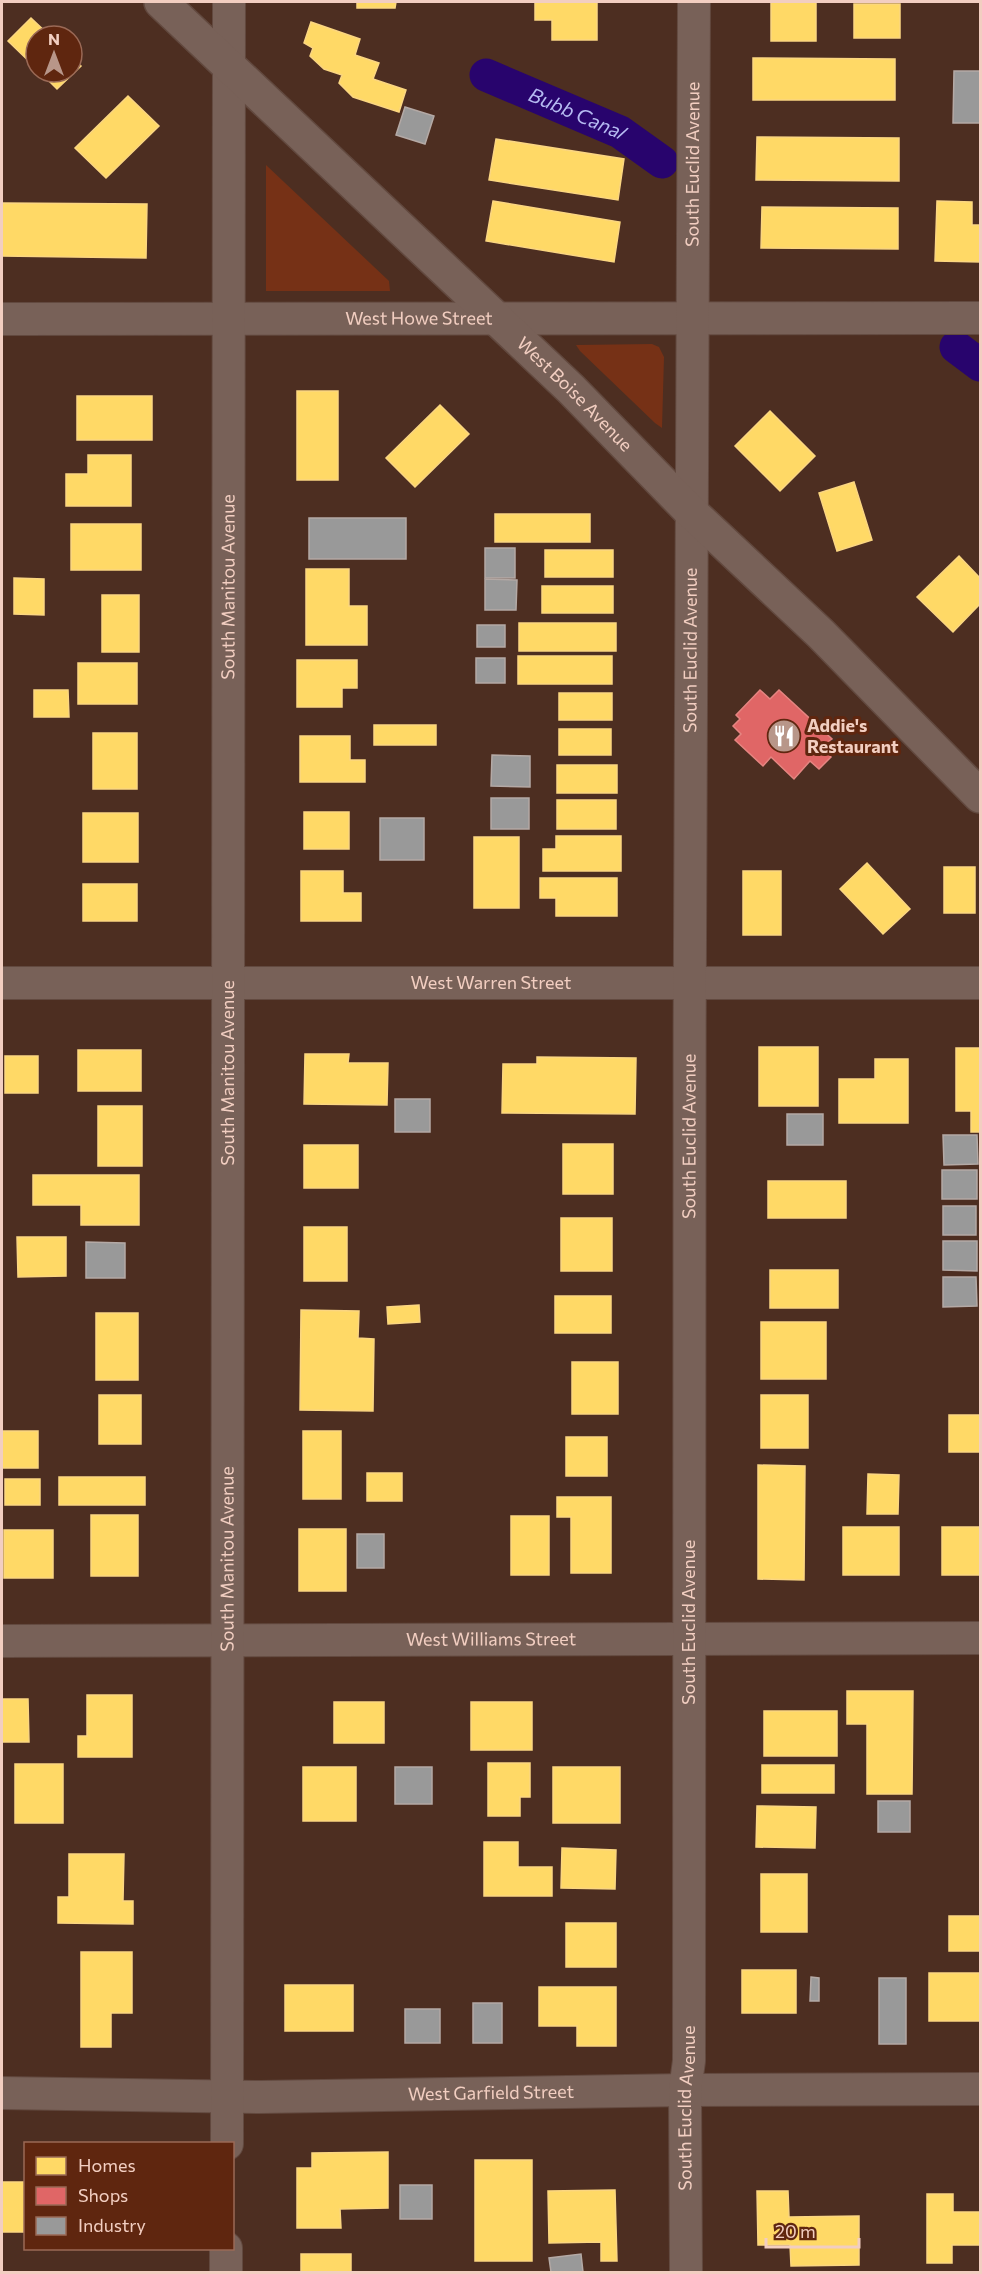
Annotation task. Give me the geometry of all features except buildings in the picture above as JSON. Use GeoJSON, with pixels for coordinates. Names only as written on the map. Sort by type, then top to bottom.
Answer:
{"type":"FeatureCollection","features":[{"type":"Feature","properties":{"kind":"street","name":"West Boise Avenue"},"geometry":{"type":"LineString","coordinates":[[161,2],[571,388],[690,511],[821,634],[981,796]]}},
{"type":"Feature","properties":{"kind":"street","name":"South Manitou Avenue"},"geometry":{"type":"LineString","coordinates":[[227,2142],[229,2]]}},
{"type":"Feature","properties":{"kind":"street","name":"South Euclid Avenue"},"geometry":{"type":"LineString","coordinates":[[686,2272],[685,2090],[689,2061],[690,511],[694,2]]}},
{"type":"Feature","properties":{"kind":"street","name":"West Howe Street"},"geometry":{"type":"LineString","coordinates":[[2,319],[981,318]]}},
{"type":"Feature","properties":{"kind":"street","name":"West Warren Street"},"geometry":{"type":"LineString","coordinates":[[2,983],[981,983]]}},
{"type":"Feature","properties":{"kind":"street","name":"West Williams Street"},"geometry":{"type":"LineString","coordinates":[[2,1641],[981,1638]]}},
{"type":"Feature","properties":{"kind":"street","name":"West Garfield Street"},"geometry":{"type":"LineString","coordinates":[[2,2093],[227,2097],[981,2088]]}},
{"type":"Feature","properties":{"kind":"street"},"geometry":{"type":"LineString","coordinates":[[226,2250],[226,2272]]}},
{"type":"Feature","properties":{"kind":"shaded area"},"geometry":{"type":"Polygon","coordinates":[[[266,165],[389,281],[390,291],[266,291],[266,165]]]}},
{"type":"Feature","properties":{"kind":"shaded area"},"geometry":{"type":"Polygon","coordinates":[[[652,344],[659,347],[664,357],[662,428],[576,345],[652,344]]]}},
{"type":"Feature","properties":{"kind":"waterway","name":"Bubb Canal"},"geometry":{"type":"LineString","coordinates":[[486,75],[620,132],[662,162]]}},
{"type":"Feature","properties":{"kind":"waterway","name":"Bubb Canal"},"geometry":{"type":"LineString","coordinates":[[956,347],[980,365]]}},
{"type":"Feature","properties":{"kind":"place","name":"Addie's Restaurant"},"geometry":{"type":"Point","coordinates":[784,736]}}]}
